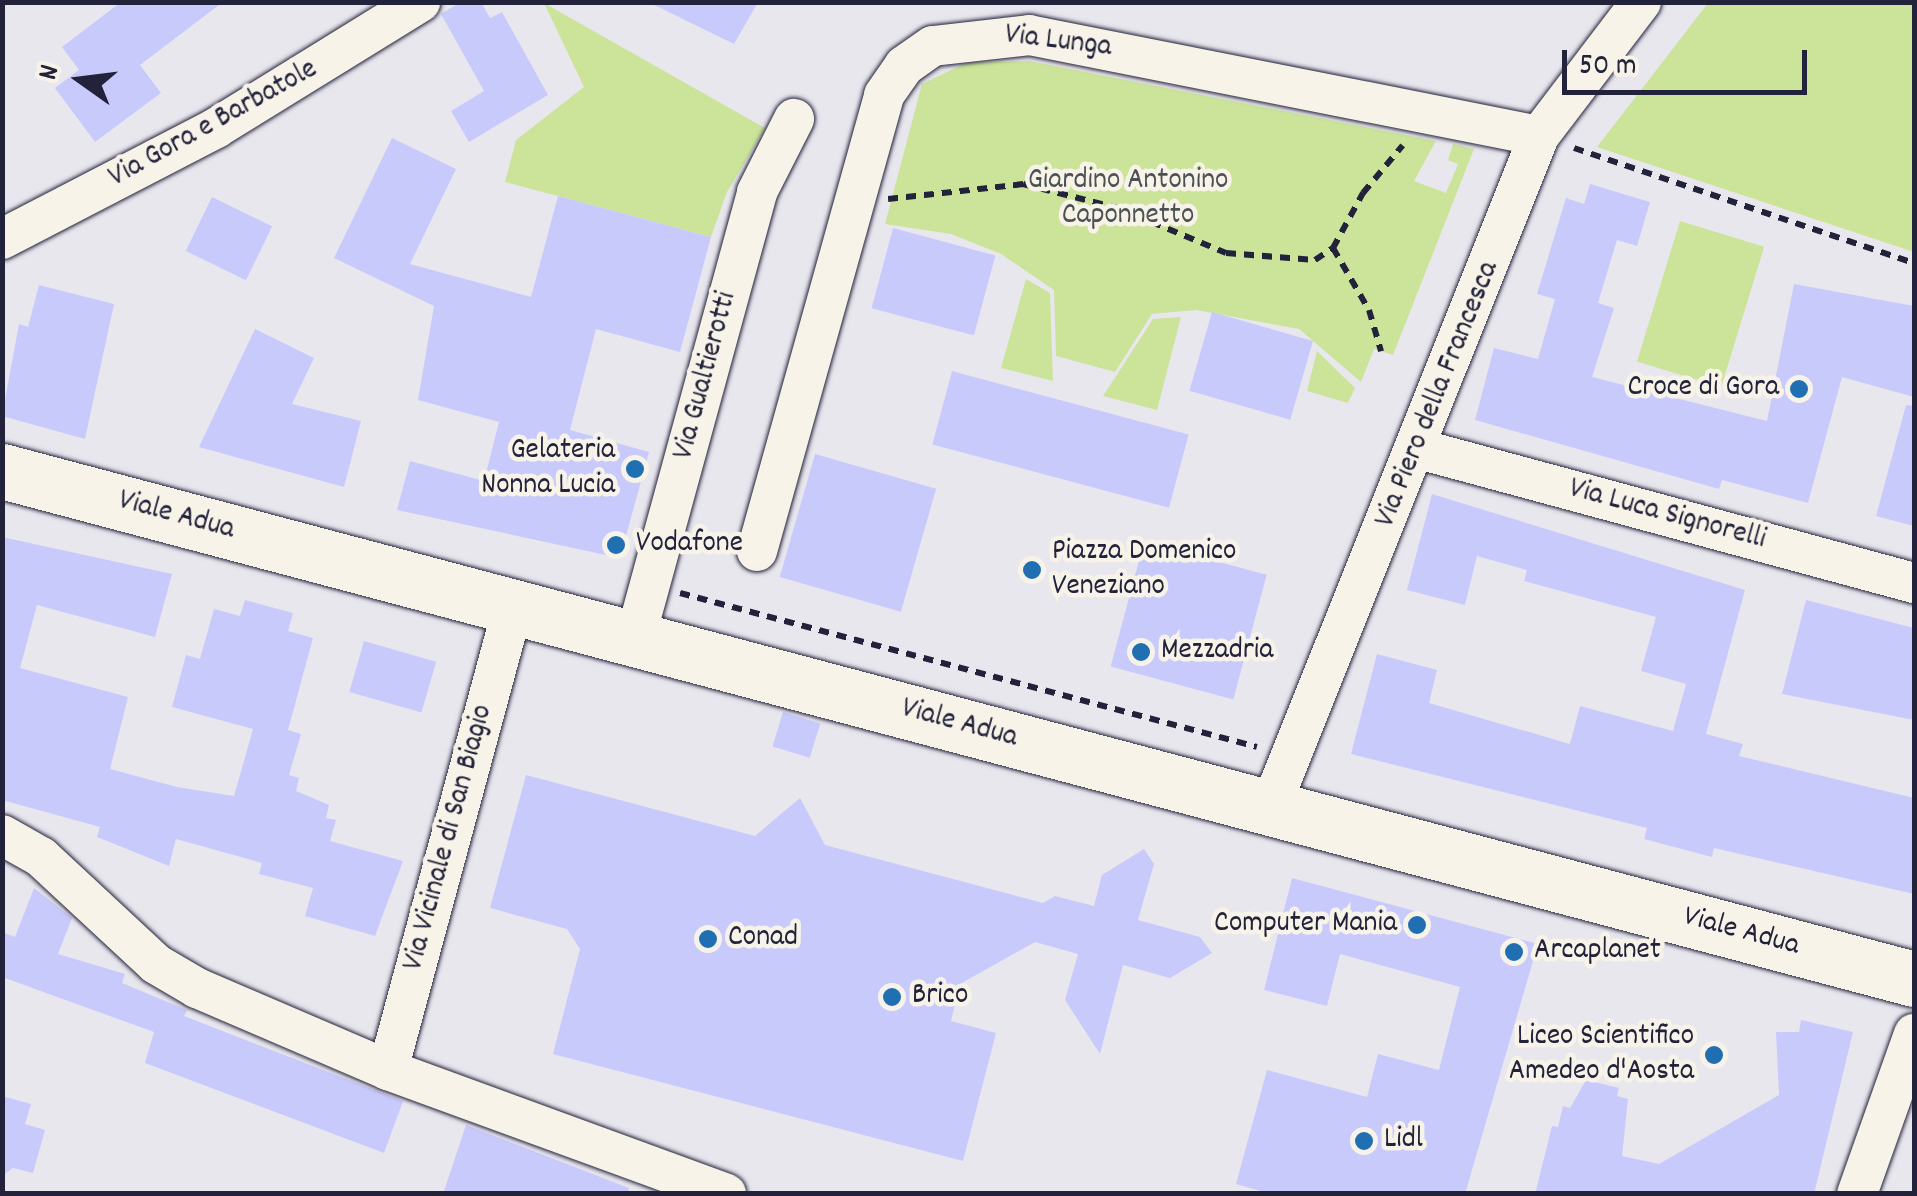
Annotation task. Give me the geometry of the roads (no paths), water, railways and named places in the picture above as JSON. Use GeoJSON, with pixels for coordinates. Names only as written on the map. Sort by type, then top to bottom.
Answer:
{"type":"FeatureCollection","features":[{"type":"Feature","properties":{"kind":"main road","name":"Viale Adua"},"geometry":{"type":"LineString","coordinates":[[2,471],[1914,979]]}},
{"type":"Feature","properties":{"kind":"street","name":"Via Gora e Barbatole"},"geometry":{"type":"LineString","coordinates":[[6,232],[216,128],[420,2]]}},
{"type":"Feature","properties":{"kind":"street","name":"Via Piero della Francesca"},"geometry":{"type":"LineString","coordinates":[[1270,808],[1419,449],[1539,136],[1640,2]]}},
{"type":"Feature","properties":{"kind":"street","name":"Via Lunga"},"geometry":{"type":"LineString","coordinates":[[756,550],[884,96],[904,66],[933,46],[1029,35],[1539,136]]}},
{"type":"Feature","properties":{"kind":"street","name":"Via Gualtierotti"},"geometry":{"type":"LineString","coordinates":[[634,639],[757,192],[794,118]]}},
{"type":"Feature","properties":{"kind":"street","name":"Via Luca Signorelli"},"geometry":{"type":"LineString","coordinates":[[1419,449],[1914,583]]}},
{"type":"Feature","properties":{"kind":"street","name":"Via Vicinale di San Biagio"},"geometry":{"type":"LineString","coordinates":[[388,1070],[513,606]]}},
{"type":"Feature","properties":{"kind":"street"},"geometry":{"type":"LineString","coordinates":[[2,835],[54,868],[169,973],[388,1070],[726,1194]]}},
{"type":"Feature","properties":{"kind":"street"},"geometry":{"type":"LineString","coordinates":[[1856,1194],[1914,1034]]}},
{"type":"Feature","properties":{"kind":"place","name":"Croce di Gora"},"geometry":{"type":"Point","coordinates":[1799,389]}},
{"type":"Feature","properties":{"kind":"place","name":"Gelateria Nonna Lucia"},"geometry":{"type":"Point","coordinates":[635,469]}},
{"type":"Feature","properties":{"kind":"place","name":"Vodafone"},"geometry":{"type":"Point","coordinates":[616,545]}},
{"type":"Feature","properties":{"kind":"place","name":"Piazza Domenico Veneziano"},"geometry":{"type":"Point","coordinates":[1032,570]}},
{"type":"Feature","properties":{"kind":"place","name":"Mezzadria"},"geometry":{"type":"Point","coordinates":[1141,652]}},
{"type":"Feature","properties":{"kind":"place","name":"Computer Mania"},"geometry":{"type":"Point","coordinates":[1417,925]}},
{"type":"Feature","properties":{"kind":"place","name":"Conad"},"geometry":{"type":"Point","coordinates":[708,939]}},
{"type":"Feature","properties":{"kind":"place","name":"Arcaplanet"},"geometry":{"type":"Point","coordinates":[1514,952]}},
{"type":"Feature","properties":{"kind":"place","name":"Brico"},"geometry":{"type":"Point","coordinates":[892,997]}},
{"type":"Feature","properties":{"kind":"place","name":"Liceo Scientifico Amedeo d'Aosta"},"geometry":{"type":"Point","coordinates":[1714,1055]}},
{"type":"Feature","properties":{"kind":"place","name":"Lidl"},"geometry":{"type":"Point","coordinates":[1364,1141]}},
{"type":"Feature","properties":{"kind":"park label","name":"Giardino Antonino Caponnetto"},"geometry":{"type":"Point","coordinates":[1128,199]}}]}
